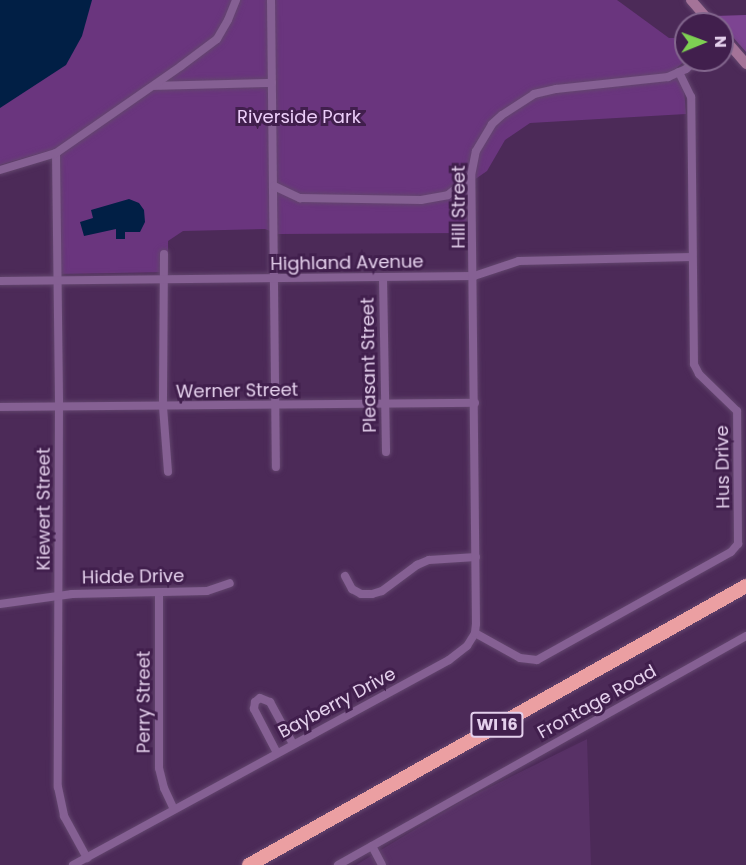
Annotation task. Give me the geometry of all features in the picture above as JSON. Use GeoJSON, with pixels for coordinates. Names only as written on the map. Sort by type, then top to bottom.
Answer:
{"type":"FeatureCollection","features":[{"type":"Feature","properties":{"kind":"highway","name":"WI 16"},"geometry":{"type":"LineString","coordinates":[[249,865],[746,586]]}},
{"type":"Feature","properties":{"kind":"street"},"geometry":{"type":"LineString","coordinates":[[164,83],[217,39],[236,0]]}},
{"type":"Feature","properties":{"kind":"street"},"geometry":{"type":"LineString","coordinates":[[271,0],[276,467]]}},
{"type":"Feature","properties":{"kind":"street"},"geometry":{"type":"LineString","coordinates":[[691,0],[702,12]]}},
{"type":"Feature","properties":{"kind":"street"},"geometry":{"type":"LineString","coordinates":[[734,50],[746,64]]}},
{"type":"Feature","properties":{"kind":"street","name":"Hill Street"},"geometry":{"type":"LineString","coordinates":[[476,557],[471,176],[476,151],[488,130],[502,115],[526,98],[556,89],[657,78],[679,72]]}},
{"type":"Feature","properties":{"kind":"street","name":"Hus Drive"},"geometry":{"type":"LineString","coordinates":[[475,633],[520,658],[537,660],[731,552],[736,547],[739,536],[742,468],[737,411],[699,374],[694,364],[691,97],[679,72]]}},
{"type":"Feature","properties":{"kind":"street"},"geometry":{"type":"LineString","coordinates":[[0,170],[56,153],[154,86],[164,83],[272,82]]}},
{"type":"Feature","properties":{"kind":"street","name":"Kiewert Street"},"geometry":{"type":"LineString","coordinates":[[56,153],[59,406],[59,800],[64,816],[87,858]]}},
{"type":"Feature","properties":{"kind":"street"},"geometry":{"type":"LineString","coordinates":[[274,186],[300,198],[421,200],[448,195],[471,176]]}},
{"type":"Feature","properties":{"kind":"street"},"geometry":{"type":"LineString","coordinates":[[164,254],[163,407],[168,472]]}},
{"type":"Feature","properties":{"kind":"street","name":"Highland Avenue"},"geometry":{"type":"LineString","coordinates":[[0,281],[474,276],[519,261],[692,257]]}},
{"type":"Feature","properties":{"kind":"street","name":"Pleasant Street"},"geometry":{"type":"LineString","coordinates":[[383,278],[386,452]]}},
{"type":"Feature","properties":{"kind":"street","name":"Werner Street"},"geometry":{"type":"LineString","coordinates":[[0,407],[475,403]]}},
{"type":"Feature","properties":{"kind":"street"},"geometry":{"type":"LineString","coordinates":[[345,576],[352,590],[361,594],[372,594],[382,591],[417,565],[429,560],[476,557],[475,633]]}},
{"type":"Feature","properties":{"kind":"street","name":"Hidde Drive"},"geometry":{"type":"LineString","coordinates":[[0,604],[59,595],[207,591],[230,583]]}},
{"type":"Feature","properties":{"kind":"street","name":"Perry Street"},"geometry":{"type":"LineString","coordinates":[[159,592],[159,768],[164,788],[174,809]]}},
{"type":"Feature","properties":{"kind":"street","name":"Bayberry Drive"},"geometry":{"type":"LineString","coordinates":[[73,865],[449,660],[463,650],[475,633]]}},
{"type":"Feature","properties":{"kind":"street","name":"Frontage Road"},"geometry":{"type":"LineString","coordinates":[[338,865],[746,636]]}},
{"type":"Feature","properties":{"kind":"street"},"geometry":{"type":"LineString","coordinates":[[277,753],[254,709],[255,702],[260,698],[270,702],[293,744]]}},
{"type":"Feature","properties":{"kind":"street"},"geometry":{"type":"LineString","coordinates":[[372,846],[382,865]]}},
{"type":"Feature","properties":{"kind":"shaded area"},"geometry":{"type":"Polygon","coordinates":[[[734,15],[746,15],[746,52],[734,38],[734,15]]]}},
{"type":"Feature","properties":{"kind":"shaded area"},"geometry":{"type":"Polygon","coordinates":[[[587,739],[591,865],[356,865],[462,801],[587,739]]]}},
{"type":"Feature","properties":{"kind":"green space","name":"Riverside Park"},"geometry":{"type":"Polygon","coordinates":[[[0,0],[617,0],[669,38],[674,38],[673,71],[684,88],[686,114],[530,123],[505,140],[487,171],[474,180],[467,196],[467,233],[278,234],[265,229],[183,231],[168,241],[168,272],[58,274],[57,162],[48,151],[0,165],[0,0]]]}},
{"type":"Feature","properties":{"kind":"water"},"geometry":{"type":"Polygon","coordinates":[[[0,0],[92,0],[82,36],[66,65],[0,108],[0,0]]]}},
{"type":"Feature","properties":{"kind":"water"},"geometry":{"type":"Polygon","coordinates":[[[129,199],[139,203],[144,210],[145,222],[140,232],[125,232],[125,239],[116,239],[116,229],[84,236],[80,222],[93,218],[91,210],[129,199]]]}}]}
